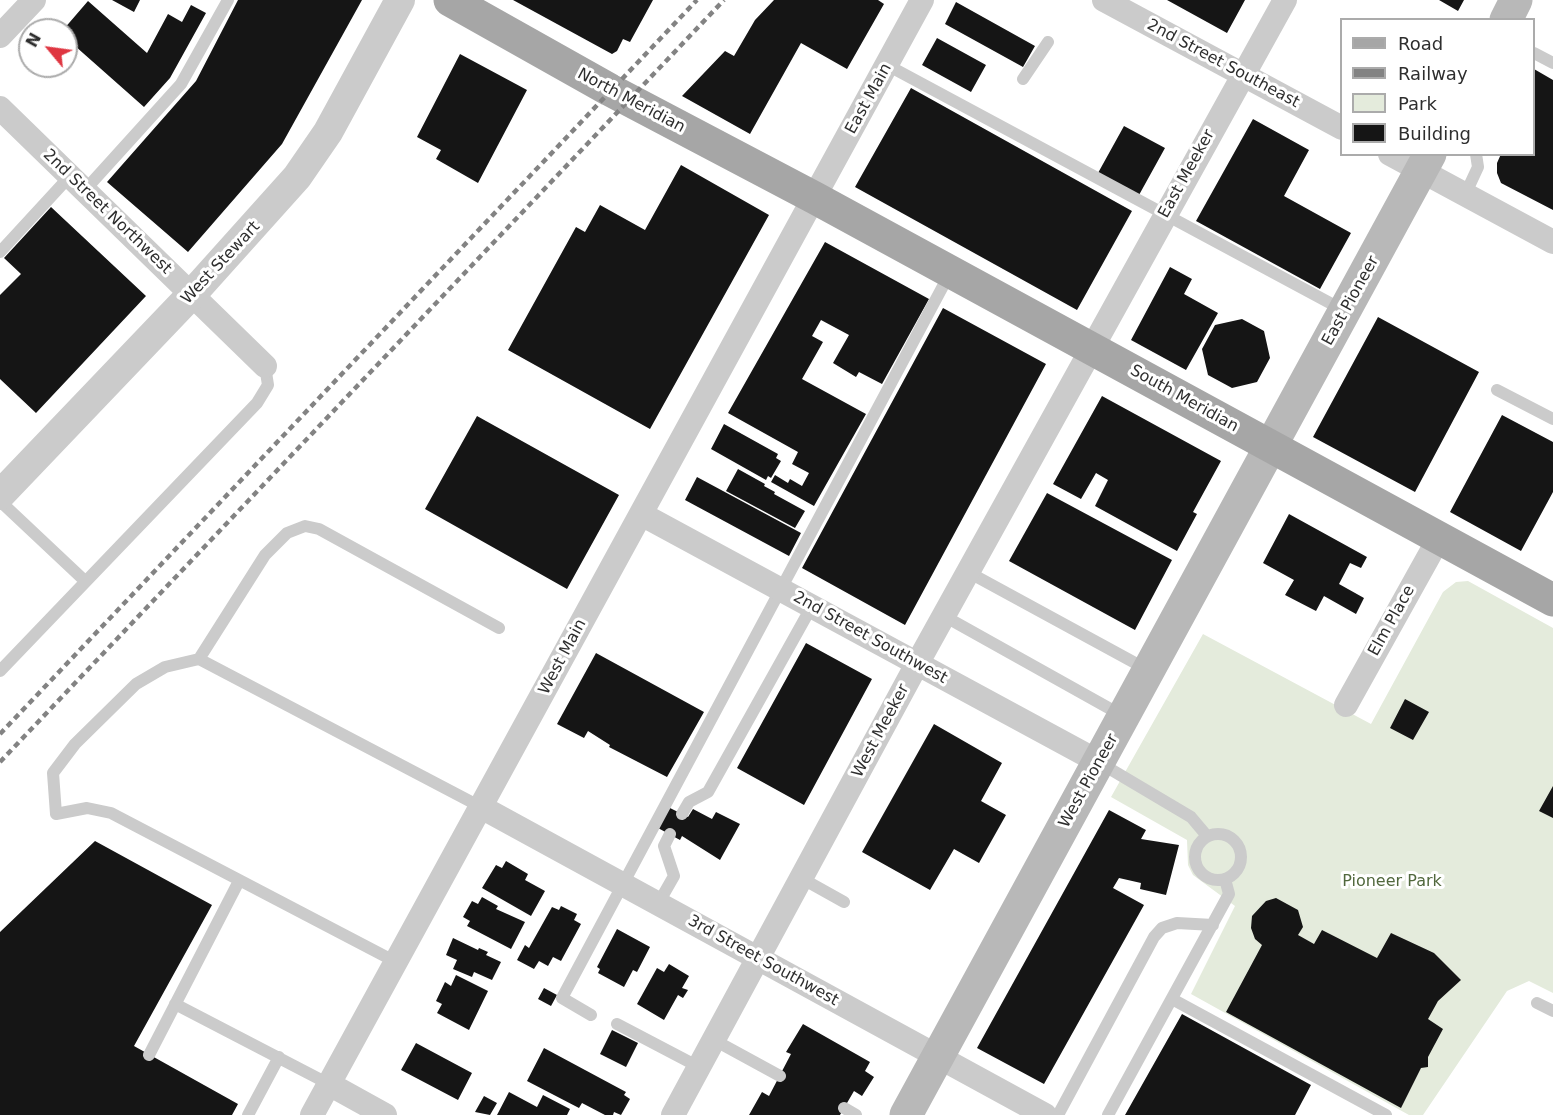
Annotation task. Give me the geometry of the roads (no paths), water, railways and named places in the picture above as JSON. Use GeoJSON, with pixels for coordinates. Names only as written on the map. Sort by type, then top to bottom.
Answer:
{"type":"FeatureCollection","features":[{"type":"Feature","properties":{"kind":"main road","name":"North Meridian"},"geometry":{"type":"LineString","coordinates":[[450,0],[610,90],[815,198]]}},
{"type":"Feature","properties":{"kind":"main road"},"geometry":{"type":"LineString","coordinates":[[1507,18],[1516,0]]}},
{"type":"Feature","properties":{"kind":"main road","name":"East Pioneer"},"geometry":{"type":"LineString","coordinates":[[1272,448],[1426,163]]}},
{"type":"Feature","properties":{"kind":"main road","name":"South Meridian"},"geometry":{"type":"LineString","coordinates":[[815,198],[1553,600]]}},
{"type":"Feature","properties":{"kind":"main road","name":"West Pioneer"},"geometry":{"type":"LineString","coordinates":[[906,1115],[1272,448]]}},
{"type":"Feature","properties":{"kind":"street"},"geometry":{"type":"LineString","coordinates":[[0,36],[34,0]]}},
{"type":"Feature","properties":{"kind":"street","name":"West Stewart"},"geometry":{"type":"LineString","coordinates":[[0,495],[267,213],[315,153],[400,0]]}},
{"type":"Feature","properties":{"kind":"street","name":"East Main"},"geometry":{"type":"LineString","coordinates":[[815,198],[922,0]]}},
{"type":"Feature","properties":{"kind":"street","name":"2nd Street Southeast"},"geometry":{"type":"LineString","coordinates":[[1104,0],[1340,127]]}},
{"type":"Feature","properties":{"kind":"street","name":"East Meeker"},"geometry":{"type":"LineString","coordinates":[[1091,349],[1285,0]]}},
{"type":"Feature","properties":{"kind":"street","name":"2nd Street Northwest"},"geometry":{"type":"LineString","coordinates":[[0,108],[265,366]]}},
{"type":"Feature","properties":{"kind":"street"},"geometry":{"type":"LineString","coordinates":[[1398,156],[1426,163],[1465,195],[1553,242]]}},
{"type":"Feature","properties":{"kind":"street","name":"West Main"},"geometry":{"type":"LineString","coordinates":[[312,1115],[815,198]]}},
{"type":"Feature","properties":{"kind":"street","name":"West Meeker"},"geometry":{"type":"LineString","coordinates":[[673,1115],[917,664],[1091,349]]}},
{"type":"Feature","properties":{"kind":"street","name":"2nd Street Southwest"},"geometry":{"type":"LineString","coordinates":[[641,514],[1099,762]]}},
{"type":"Feature","properties":{"kind":"street","name":"Elm Place"},"geometry":{"type":"LineString","coordinates":[[1346,705],[1439,538]]}},
{"type":"Feature","properties":{"kind":"street","name":"3rd Street Southwest"},"geometry":{"type":"LineString","coordinates":[[482,807],[1045,1115]]}},
{"type":"Feature","properties":{"kind":"street"},"geometry":{"type":"LineString","coordinates":[[329,1084],[385,1115]]}},
{"type":"Feature","properties":{"kind":"lane"},"geometry":{"type":"LineString","coordinates":[[0,252],[77,183],[181,84],[228,0]]}},
{"type":"Feature","properties":{"kind":"lane"},"geometry":{"type":"LineString","coordinates":[[1023,79],[1048,42]]}},
{"type":"Feature","properties":{"kind":"lane"},"geometry":{"type":"LineString","coordinates":[[1535,54],[1553,63]]}},
{"type":"Feature","properties":{"kind":"lane"},"geometry":{"type":"LineString","coordinates":[[887,65],[1346,312]]}},
{"type":"Feature","properties":{"kind":"lane"},"geometry":{"type":"LineString","coordinates":[[1465,195],[1478,167],[1476,156]]}},
{"type":"Feature","properties":{"kind":"lane"},"geometry":{"type":"LineString","coordinates":[[591,1015],[562,998],[951,272]]}},
{"type":"Feature","properties":{"kind":"lane"},"geometry":{"type":"LineString","coordinates":[[0,671],[257,403],[268,385],[265,366]]}},
{"type":"Feature","properties":{"kind":"lane"},"geometry":{"type":"LineString","coordinates":[[1497,390],[1553,419]]}},
{"type":"Feature","properties":{"kind":"lane"},"geometry":{"type":"LineString","coordinates":[[0,501],[85,581]]}},
{"type":"Feature","properties":{"kind":"lane"},"geometry":{"type":"LineString","coordinates":[[199,659],[265,555],[287,533],[305,526],[319,529],[499,628]]}},
{"type":"Feature","properties":{"kind":"lane"},"geometry":{"type":"LineString","coordinates":[[968,572],[1149,671]]}},
{"type":"Feature","properties":{"kind":"lane"},"geometry":{"type":"LineString","coordinates":[[682,814],[689,802],[708,792],[812,606]]}},
{"type":"Feature","properties":{"kind":"lane"},"geometry":{"type":"LineString","coordinates":[[944,616],[1124,717]]}},
{"type":"Feature","properties":{"kind":"lane"},"geometry":{"type":"LineString","coordinates":[[396,962],[111,813],[87,808],[56,814],[53,773],[75,744],[136,684],[165,667],[199,659],[482,807]]}},
{"type":"Feature","properties":{"kind":"lane"},"geometry":{"type":"LineString","coordinates":[[1099,762],[1191,817],[1207,836]]}},
{"type":"Feature","properties":{"kind":"lane"},"geometry":{"type":"LineString","coordinates":[[658,904],[674,876],[664,846],[670,834]]}},
{"type":"Feature","properties":{"kind":"lane"},"geometry":{"type":"LineString","coordinates":[[1225,834],[1239,847],[1242,859],[1239,868],[1225,879],[1206,877],[1197,866],[1196,850],[1207,836],[1225,834]]}},
{"type":"Feature","properties":{"kind":"lane"},"geometry":{"type":"LineString","coordinates":[[801,878],[844,903]]}},
{"type":"Feature","properties":{"kind":"lane"},"geometry":{"type":"LineString","coordinates":[[1108,1115],[1229,894],[1225,879]]}},
{"type":"Feature","properties":{"kind":"lane"},"geometry":{"type":"LineString","coordinates":[[149,1055],[239,881]]}},
{"type":"Feature","properties":{"kind":"lane"},"geometry":{"type":"LineString","coordinates":[[1058,1115],[1154,937],[1162,928],[1177,923],[1213,926]]}},
{"type":"Feature","properties":{"kind":"lane"},"geometry":{"type":"LineString","coordinates":[[1172,999],[1386,1115]]}},
{"type":"Feature","properties":{"kind":"lane"},"geometry":{"type":"LineString","coordinates":[[1537,1003],[1553,1011]]}},
{"type":"Feature","properties":{"kind":"lane"},"geometry":{"type":"LineString","coordinates":[[175,1004],[329,1084]]}},
{"type":"Feature","properties":{"kind":"lane"},"geometry":{"type":"LineString","coordinates":[[616,1024],[699,1067]]}},
{"type":"Feature","properties":{"kind":"lane"},"geometry":{"type":"LineString","coordinates":[[714,1040],[780,1076]]}},
{"type":"Feature","properties":{"kind":"lane"},"geometry":{"type":"LineString","coordinates":[[248,1115],[279,1057]]}},
{"type":"Feature","properties":{"kind":"lane"},"geometry":{"type":"LineString","coordinates":[[844,1108],[856,1115]]}},
{"type":"Feature","properties":{"kind":"railway"},"geometry":{"type":"LineString","coordinates":[[0,734],[697,0]]}},
{"type":"Feature","properties":{"kind":"railway"},"geometry":{"type":"LineString","coordinates":[[0,762],[724,0]]}},
{"type":"Feature","properties":{"kind":"park label","name":"Pioneer Park"},"geometry":{"type":"Point","coordinates":[1392,882]}}]}
